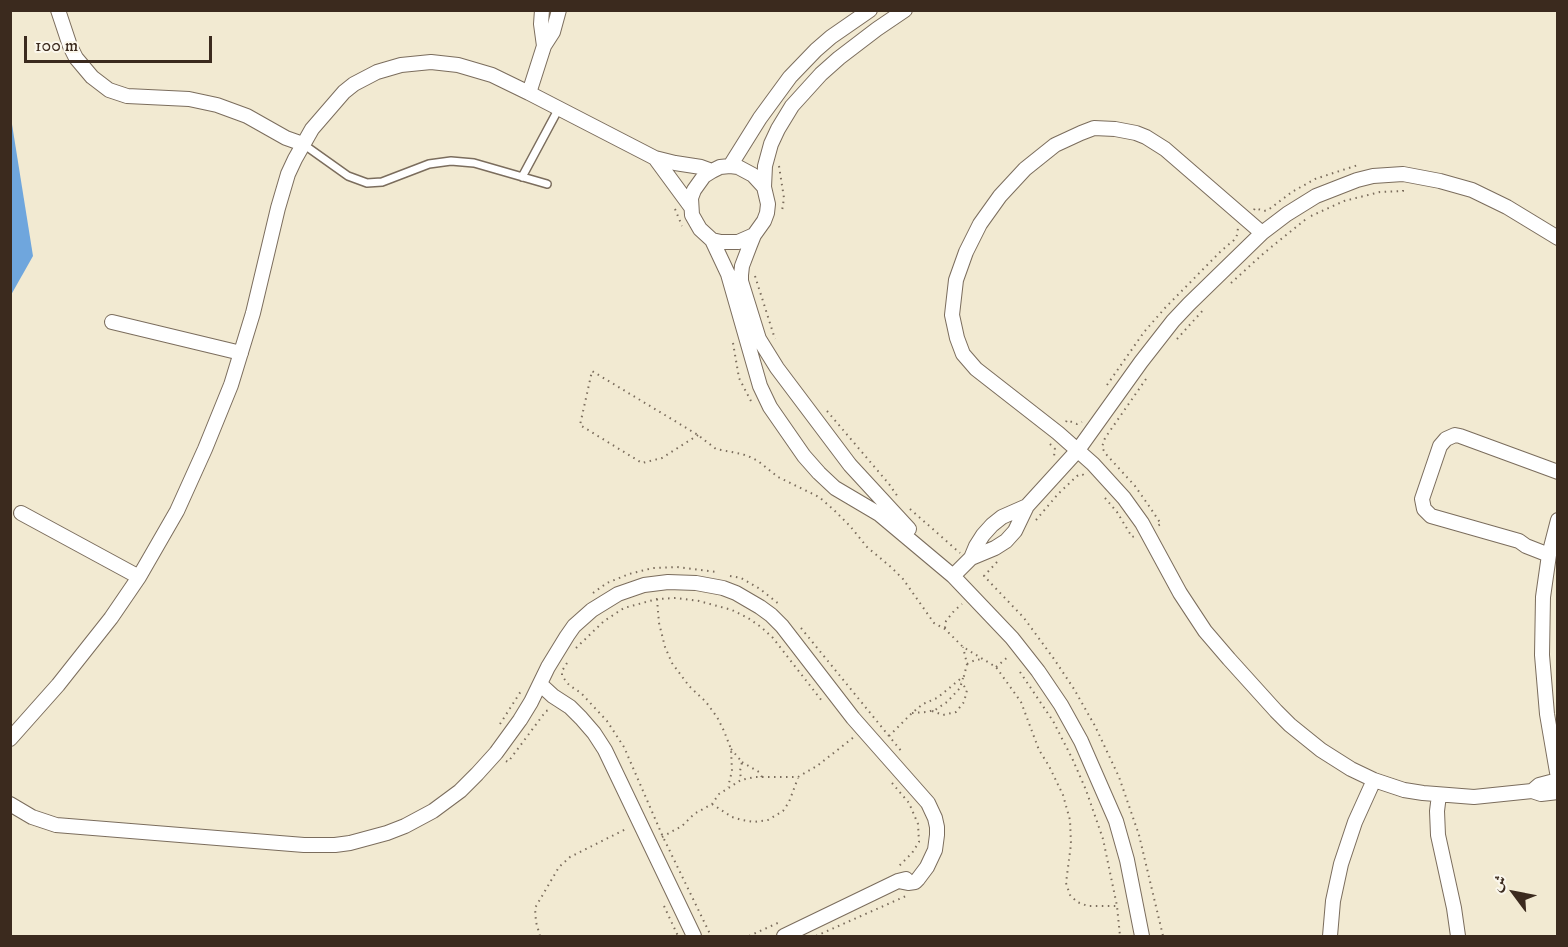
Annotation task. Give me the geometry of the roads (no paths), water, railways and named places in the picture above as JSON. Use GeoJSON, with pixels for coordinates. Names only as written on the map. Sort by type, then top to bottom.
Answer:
{"type":"FeatureCollection","features":[{"type":"Feature","properties":{"kind":"street"},"geometry":{"type":"LineString","coordinates":[[58,10],[76,58],[109,90],[127,96],[189,99],[217,105],[247,116],[286,138],[303,144]]}},
{"type":"Feature","properties":{"kind":"street"},"geometry":{"type":"LineString","coordinates":[[542,10],[544,46]]}},
{"type":"Feature","properties":{"kind":"street"},"geometry":{"type":"LineString","coordinates":[[529,93],[544,46],[553,33],[559,10]]}},
{"type":"Feature","properties":{"kind":"street"},"geometry":{"type":"LineString","coordinates":[[730,166],[778,92],[796,70],[831,37],[870,10]]}},
{"type":"Feature","properties":{"kind":"street"},"geometry":{"type":"LineString","coordinates":[[905,10],[839,58],[813,82],[792,106],[778,129],[765,166],[764,188],[768,204],[767,213],[754,235],[742,266],[741,281],[757,375],[765,397],[776,416],[804,456],[835,488],[879,514],[940,564]]}},
{"type":"Feature","properties":{"kind":"street"},"geometry":{"type":"LineString","coordinates":[[10,740],[86,651],[139,577],[166,531],[218,417],[241,353],[254,313],[282,191],[294,159],[322,116],[344,92],[377,72],[401,65],[431,62],[458,65],[492,75],[656,158],[712,171]]}},
{"type":"Feature","properties":{"kind":"street"},"geometry":{"type":"LineString","coordinates":[[1262,233],[1165,149],[1136,133],[1094,128],[1055,145],[1024,169],[989,211],[973,238],[956,280],[952,315],[957,338],[963,354],[976,369],[1059,433],[1103,475],[1129,504],[1192,612],[1217,645],[1290,725],[1321,750],[1351,770],[1404,790],[1474,797],[1532,791],[1541,794],[1557,792]]}},
{"type":"Feature","properties":{"kind":"street"},"geometry":{"type":"LineString","coordinates":[[656,158],[691,207],[695,223],[712,240],[764,349],[841,453],[940,564],[1012,639],[1038,671],[1061,705],[1081,741],[1116,820],[1127,860],[1142,936]]}},
{"type":"Feature","properties":{"kind":"street"},"geometry":{"type":"LineString","coordinates":[[691,207],[694,190],[704,176],[720,167],[738,167],[753,175],[764,188]]}},
{"type":"Feature","properties":{"kind":"street"},"geometry":{"type":"LineString","coordinates":[[952,576],[970,560],[1006,541],[1015,531],[1027,506],[1078,450],[1168,327],[1206,286],[1262,233],[1302,204],[1330,189],[1373,176],[1403,174],[1472,190],[1507,207],[1557,238]]}},
{"type":"Feature","properties":{"kind":"street"},"geometry":{"type":"LineString","coordinates":[[712,240],[738,242],[754,235]]}},
{"type":"Feature","properties":{"kind":"street"},"geometry":{"type":"LineString","coordinates":[[112,322],[241,353]]}},
{"type":"Feature","properties":{"kind":"street"},"geometry":{"type":"LineString","coordinates":[[1551,549],[1526,546],[1519,541],[1436,518],[1427,513],[1422,504],[1423,494],[1443,442],[1450,436],[1460,435],[1557,472]]}},
{"type":"Feature","properties":{"kind":"street"},"geometry":{"type":"LineString","coordinates":[[970,560],[979,540],[992,525],[1002,517],[1027,506]]}},
{"type":"Feature","properties":{"kind":"street"},"geometry":{"type":"LineString","coordinates":[[21,513],[139,577]]}},
{"type":"Feature","properties":{"kind":"street"},"geometry":{"type":"LineString","coordinates":[[1532,791],[1539,785],[1557,779],[1547,714],[1542,655],[1543,597],[1557,520]]}},
{"type":"Feature","properties":{"kind":"street"},"geometry":{"type":"LineString","coordinates":[[10,804],[44,822],[62,825],[304,845],[334,845],[378,836],[419,819],[447,801],[496,753],[520,720],[557,651],[574,626],[592,610],[604,601],[632,589],[668,582],[696,583],[723,588],[742,596],[760,607],[782,626],[853,718],[909,782],[930,825],[932,842],[925,860],[914,877],[898,881],[784,936]]}},
{"type":"Feature","properties":{"kind":"street"},"geometry":{"type":"LineString","coordinates":[[540,684],[570,707],[594,733],[615,767],[694,936]]}},
{"type":"Feature","properties":{"kind":"street"},"geometry":{"type":"LineString","coordinates":[[1330,936],[1333,902],[1341,864],[1355,822],[1374,780]]}},
{"type":"Feature","properties":{"kind":"street"},"geometry":{"type":"LineString","coordinates":[[1439,795],[1437,823],[1458,936]]}},
{"type":"Feature","properties":{"kind":"lane"},"geometry":{"type":"LineString","coordinates":[[522,177],[559,108]]}},
{"type":"Feature","properties":{"kind":"lane"},"geometry":{"type":"LineString","coordinates":[[303,144],[348,176],[367,183],[382,182],[429,164],[451,161],[474,163],[547,184]]}},
{"type":"Feature","properties":{"kind":"water"},"geometry":{"type":"Polygon","coordinates":[[[11,118],[33,256],[10,295],[11,118]]]}}]}
